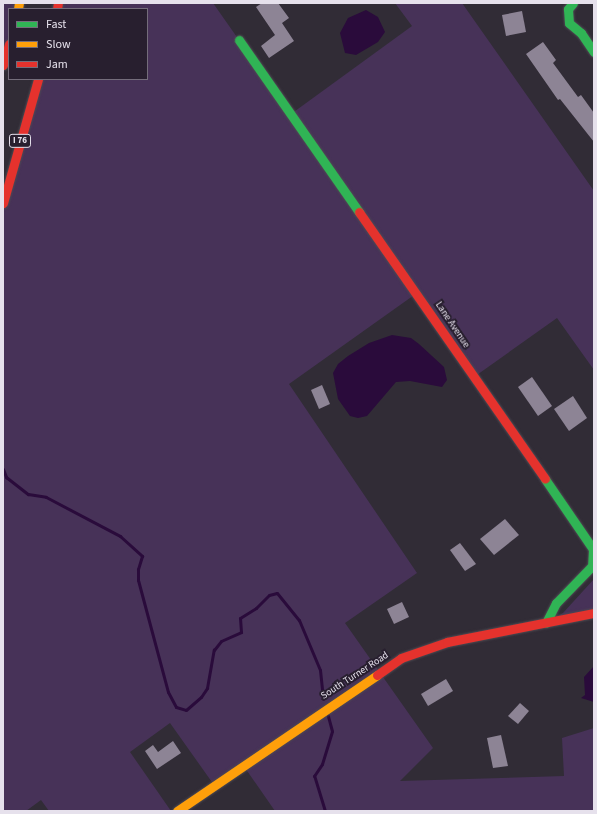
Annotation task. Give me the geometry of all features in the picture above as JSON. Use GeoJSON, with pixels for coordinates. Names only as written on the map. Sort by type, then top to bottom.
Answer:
{"type":"FeatureCollection","features":[{"type":"Feature","properties":{"kind":"main road"},"geometry":{"type":"LineString","coordinates":[[573,3],[568,9],[569,23],[581,33],[594,52]]}},
{"type":"Feature","properties":{"kind":"main road","name":"Lane Avenue"},"geometry":{"type":"LineString","coordinates":[[239,40],[593,549],[592,566],[556,603],[550,611],[546,623]]}},
{"type":"Feature","properties":{"kind":"main road"},"geometry":{"type":"LineString","coordinates":[[3,65],[8,48]]}},
{"type":"Feature","properties":{"kind":"main road","name":"I 76"},"geometry":{"type":"LineString","coordinates":[[3,204],[38,80]]}},
{"type":"Feature","properties":{"kind":"main road","name":"South Turner Road"},"geometry":{"type":"LineString","coordinates":[[177,811],[401,658],[447,642],[594,613]]}},
{"type":"Feature","properties":{"kind":"shaded area"},"geometry":{"type":"Polygon","coordinates":[[[3,3],[19,3],[18,8],[8,8],[8,48],[3,65],[3,3]]]}},
{"type":"Feature","properties":{"kind":"shaded area"},"geometry":{"type":"Polygon","coordinates":[[[58,3],[213,3],[291,114],[412,26],[395,3],[462,3],[594,191],[594,370],[557,318],[474,377],[417,293],[289,384],[417,573],[345,623],[433,748],[400,781],[564,776],[562,738],[594,728],[594,811],[275,811],[243,765],[214,785],[170,723],[130,752],[171,811],[49,811],[41,800],[26,811],[3,811],[3,203],[38,80],[148,80],[148,8],[57,8],[58,3]]]}},
{"type":"Feature","properties":{"kind":"shaded area"},"geometry":{"type":"Polygon","coordinates":[[[366,10],[378,17],[385,32],[378,42],[356,55],[345,53],[340,33],[348,18],[366,10]]]}},
{"type":"Feature","properties":{"kind":"shaded area"},"geometry":{"type":"Polygon","coordinates":[[[392,335],[411,338],[419,344],[444,367],[447,380],[442,387],[410,381],[396,382],[367,416],[358,418],[350,416],[338,399],[333,373],[338,364],[348,356],[369,343],[392,335]]]}},
{"type":"Feature","properties":{"kind":"shaded area"},"geometry":{"type":"Polygon","coordinates":[[[594,579],[594,613],[546,623],[563,613],[594,579]]]}},
{"type":"Feature","properties":{"kind":"shaded area"},"geometry":{"type":"Polygon","coordinates":[[[594,666],[594,702],[581,698],[585,695],[584,677],[594,666]]]}},
{"type":"Feature","properties":{"kind":"building"},"geometry":{"type":"Polygon","coordinates":[[[262,3],[278,3],[289,18],[282,23],[294,41],[269,58],[261,46],[275,35],[256,7],[262,3]]]}},
{"type":"Feature","properties":{"kind":"building"},"geometry":{"type":"Polygon","coordinates":[[[522,11],[526,32],[506,36],[502,15],[522,11]]]}},
{"type":"Feature","properties":{"kind":"building"},"geometry":{"type":"Polygon","coordinates":[[[543,42],[556,60],[553,63],[578,97],[581,95],[594,113],[594,142],[560,99],[558,100],[526,54],[543,42]]]}},
{"type":"Feature","properties":{"kind":"building"},"geometry":{"type":"Polygon","coordinates":[[[532,377],[552,406],[538,416],[518,387],[532,377]]]}},
{"type":"Feature","properties":{"kind":"building"},"geometry":{"type":"Polygon","coordinates":[[[322,385],[330,404],[319,409],[311,390],[322,385]]]}},
{"type":"Feature","properties":{"kind":"building"},"geometry":{"type":"Polygon","coordinates":[[[573,396],[587,418],[569,431],[554,409],[573,396]]]}},
{"type":"Feature","properties":{"kind":"building"},"geometry":{"type":"Polygon","coordinates":[[[505,519],[519,535],[494,555],[480,539],[505,519]]]}},
{"type":"Feature","properties":{"kind":"building"},"geometry":{"type":"Polygon","coordinates":[[[460,543],[476,564],[465,571],[450,550],[460,543]]]}},
{"type":"Feature","properties":{"kind":"building"},"geometry":{"type":"Polygon","coordinates":[[[402,602],[409,617],[394,624],[387,609],[402,602]]]}},
{"type":"Feature","properties":{"kind":"building"},"geometry":{"type":"Polygon","coordinates":[[[446,679],[453,691],[428,706],[421,694],[446,679]]]}},
{"type":"Feature","properties":{"kind":"building"},"geometry":{"type":"Polygon","coordinates":[[[520,703],[529,711],[518,724],[508,716],[520,703]]]}},
{"type":"Feature","properties":{"kind":"building"},"geometry":{"type":"Polygon","coordinates":[[[501,735],[508,766],[493,768],[487,738],[501,735]]]}},
{"type":"Feature","properties":{"kind":"building"},"geometry":{"type":"Polygon","coordinates":[[[173,741],[181,753],[157,769],[145,751],[153,745],[158,752],[173,741]]]}},
{"type":"Feature","properties":{"kind":"waterway"},"geometry":{"type":"LineString","coordinates":[[3,469],[6,477],[28,494],[46,497],[120,536],[142,556],[138,569],[138,580],[168,692],[176,707],[186,710],[201,697],[207,688],[214,650],[221,641],[241,632],[240,618],[256,608],[269,595],[277,593],[299,620],[320,670],[323,699]]}},
{"type":"Feature","properties":{"kind":"waterway"},"geometry":{"type":"LineString","coordinates":[[325,811],[314,776],[322,764],[332,731],[328,716]]}},
{"type":"Feature","properties":{"kind":"traffic: fast"},"geometry":{"type":"LineString","coordinates":[[573,3],[568,9],[569,23],[581,33],[594,52]]}},
{"type":"Feature","properties":{"kind":"traffic: fast"},"geometry":{"type":"LineString","coordinates":[[239,40],[359,212]]}},
{"type":"Feature","properties":{"kind":"traffic: fast"},"geometry":{"type":"LineString","coordinates":[[545,479],[593,549],[592,566],[556,603],[546,623]]}},
{"type":"Feature","properties":{"kind":"traffic: slow"},"geometry":{"type":"LineString","coordinates":[[18,8],[19,3]]}},
{"type":"Feature","properties":{"kind":"traffic: slow"},"geometry":{"type":"LineString","coordinates":[[177,811],[377,675]]}},
{"type":"Feature","properties":{"kind":"traffic: jam"},"geometry":{"type":"LineString","coordinates":[[57,8],[58,3]]}},
{"type":"Feature","properties":{"kind":"traffic: jam"},"geometry":{"type":"LineString","coordinates":[[3,65],[8,48]]}},
{"type":"Feature","properties":{"kind":"traffic: jam"},"geometry":{"type":"LineString","coordinates":[[3,203],[38,80]]}},
{"type":"Feature","properties":{"kind":"traffic: jam"},"geometry":{"type":"LineString","coordinates":[[359,212],[545,479]]}},
{"type":"Feature","properties":{"kind":"traffic: jam"},"geometry":{"type":"LineString","coordinates":[[377,675],[401,658],[447,642],[594,613]]}}]}
